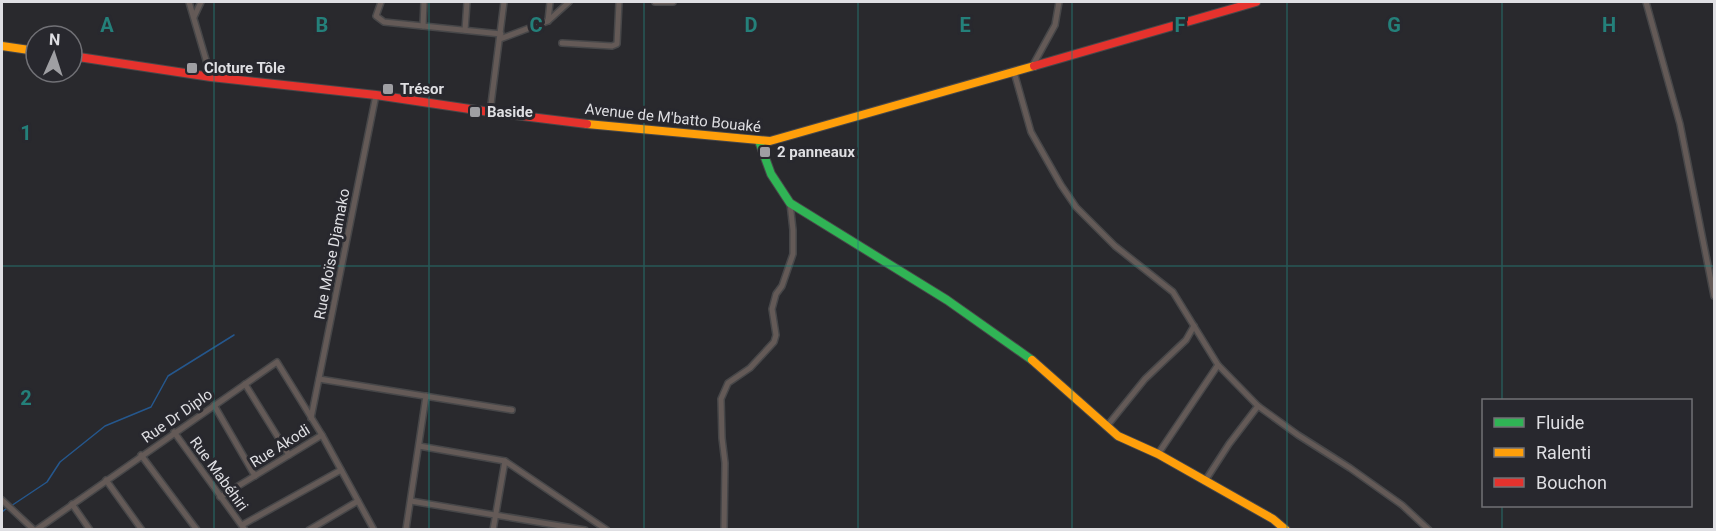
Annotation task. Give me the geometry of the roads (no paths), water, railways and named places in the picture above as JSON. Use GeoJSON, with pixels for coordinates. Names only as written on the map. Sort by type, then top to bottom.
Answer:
{"type":"FeatureCollection","features":[{"type":"Feature","properties":{"kind":"street"},"geometry":{"type":"LineString","coordinates":[[189,2],[211,77]]}},
{"type":"Feature","properties":{"kind":"street"},"geometry":{"type":"LineString","coordinates":[[194,18],[201,2]]}},
{"type":"Feature","properties":{"kind":"street"},"geometry":{"type":"LineString","coordinates":[[381,2],[376,16],[384,22],[500,36],[548,21],[569,2]]}},
{"type":"Feature","properties":{"kind":"street"},"geometry":{"type":"LineString","coordinates":[[423,26],[424,2]]}},
{"type":"Feature","properties":{"kind":"street"},"geometry":{"type":"LineString","coordinates":[[465,30],[467,2]]}},
{"type":"Feature","properties":{"kind":"street"},"geometry":{"type":"LineString","coordinates":[[490,112],[504,2]]}},
{"type":"Feature","properties":{"kind":"street"},"geometry":{"type":"LineString","coordinates":[[548,21],[550,2]]}},
{"type":"Feature","properties":{"kind":"street"},"geometry":{"type":"LineString","coordinates":[[562,43],[612,46],[617,44],[619,2]]}},
{"type":"Feature","properties":{"kind":"street"},"geometry":{"type":"LineString","coordinates":[[655,2],[673,2]]}},
{"type":"Feature","properties":{"kind":"street"},"geometry":{"type":"LineString","coordinates":[[1032,67],[1055,25],[1059,2]]}},
{"type":"Feature","properties":{"kind":"street","name":"Avenue de M'batto Bouaké"},"geometry":{"type":"LineString","coordinates":[[84,58],[211,77],[376,95],[490,112],[759,141],[790,136],[1256,2]]}},
{"type":"Feature","properties":{"kind":"street"},"geometry":{"type":"LineString","coordinates":[[1646,2],[1680,124],[1714,296]]}},
{"type":"Feature","properties":{"kind":"street"},"geometry":{"type":"LineString","coordinates":[[2,46],[24,49]]}},
{"type":"Feature","properties":{"kind":"street"},"geometry":{"type":"LineString","coordinates":[[1014,72],[1031,132],[1060,185],[1076,207],[1115,246],[1173,292],[1218,365],[1257,406],[1402,505],[1429,530]]}},
{"type":"Feature","properties":{"kind":"street","name":"Rue Moïse Djamako"},"geometry":{"type":"LineString","coordinates":[[311,418],[376,95]]}},
{"type":"Feature","properties":{"kind":"street"},"geometry":{"type":"LineString","coordinates":[[759,141],[771,174],[790,203],[946,300],[1024,353],[1118,436],[1158,454],[1274,519],[1286,530]]}},
{"type":"Feature","properties":{"kind":"street"},"geometry":{"type":"LineString","coordinates":[[724,530],[725,463],[721,399],[728,383],[750,368],[774,342],[776,335],[772,309],[792,254],[793,230],[790,203]]}},
{"type":"Feature","properties":{"kind":"street"},"geometry":{"type":"LineString","coordinates":[[1107,426],[1145,379],[1186,340],[1194,326]]}},
{"type":"Feature","properties":{"kind":"street","name":"Rue Dr Diplo"},"geometry":{"type":"LineString","coordinates":[[35,530],[277,362],[311,418]]}},
{"type":"Feature","properties":{"kind":"street"},"geometry":{"type":"LineString","coordinates":[[1158,454],[1218,365]]}},
{"type":"Feature","properties":{"kind":"street"},"geometry":{"type":"LineString","coordinates":[[319,379],[512,410]]}},
{"type":"Feature","properties":{"kind":"street"},"geometry":{"type":"LineString","coordinates":[[245,384],[289,455]]}},
{"type":"Feature","properties":{"kind":"street"},"geometry":{"type":"LineString","coordinates":[[406,529],[426,396]]}},
{"type":"Feature","properties":{"kind":"street"},"geometry":{"type":"LineString","coordinates":[[214,405],[255,476]]}},
{"type":"Feature","properties":{"kind":"street"},"geometry":{"type":"LineString","coordinates":[[1205,481],[1257,406]]}},
{"type":"Feature","properties":{"kind":"street"},"geometry":{"type":"LineString","coordinates":[[311,418],[374,530]]}},
{"type":"Feature","properties":{"kind":"street","name":"Rue Mabéhiri"},"geometry":{"type":"LineString","coordinates":[[174,432],[243,527]]}},
{"type":"Feature","properties":{"kind":"street","name":"Rue Akodi"},"geometry":{"type":"LineString","coordinates":[[220,497],[321,435]]}},
{"type":"Feature","properties":{"kind":"street"},"geometry":{"type":"LineString","coordinates":[[419,446],[505,461],[608,530]]}},
{"type":"Feature","properties":{"kind":"street"},"geometry":{"type":"LineString","coordinates":[[141,455],[197,530]]}},
{"type":"Feature","properties":{"kind":"street"},"geometry":{"type":"LineString","coordinates":[[493,530],[505,461]]}},
{"type":"Feature","properties":{"kind":"street"},"geometry":{"type":"LineString","coordinates":[[243,527],[341,470]]}},
{"type":"Feature","properties":{"kind":"street"},"geometry":{"type":"LineString","coordinates":[[106,480],[142,530]]}},
{"type":"Feature","properties":{"kind":"street"},"geometry":{"type":"LineString","coordinates":[[2,500],[35,530]]}},
{"type":"Feature","properties":{"kind":"street"},"geometry":{"type":"LineString","coordinates":[[309,530],[358,501]]}},
{"type":"Feature","properties":{"kind":"street"},"geometry":{"type":"LineString","coordinates":[[411,501],[585,530]]}},
{"type":"Feature","properties":{"kind":"street"},"geometry":{"type":"LineString","coordinates":[[72,504],[90,530]]}},
{"type":"Feature","properties":{"kind":"waterway"},"geometry":{"type":"LineString","coordinates":[[11,506],[47,482],[60,462],[105,426],[151,407],[168,376],[234,335]]}},
{"type":"Feature","properties":{"kind":"waterway"},"geometry":{"type":"LineString","coordinates":[[2,512],[7,508]]}},
{"type":"Feature","properties":{"kind":"place","name":"Cloture Tôle"},"geometry":{"type":"Point","coordinates":[192,68]}},
{"type":"Feature","properties":{"kind":"place","name":"Trésor"},"geometry":{"type":"Point","coordinates":[388,89]}},
{"type":"Feature","properties":{"kind":"place","name":"Baside"},"geometry":{"type":"Point","coordinates":[475,112]}},
{"type":"Feature","properties":{"kind":"place","name":"2 panneaux"},"geometry":{"type":"Point","coordinates":[765,152]}}]}
